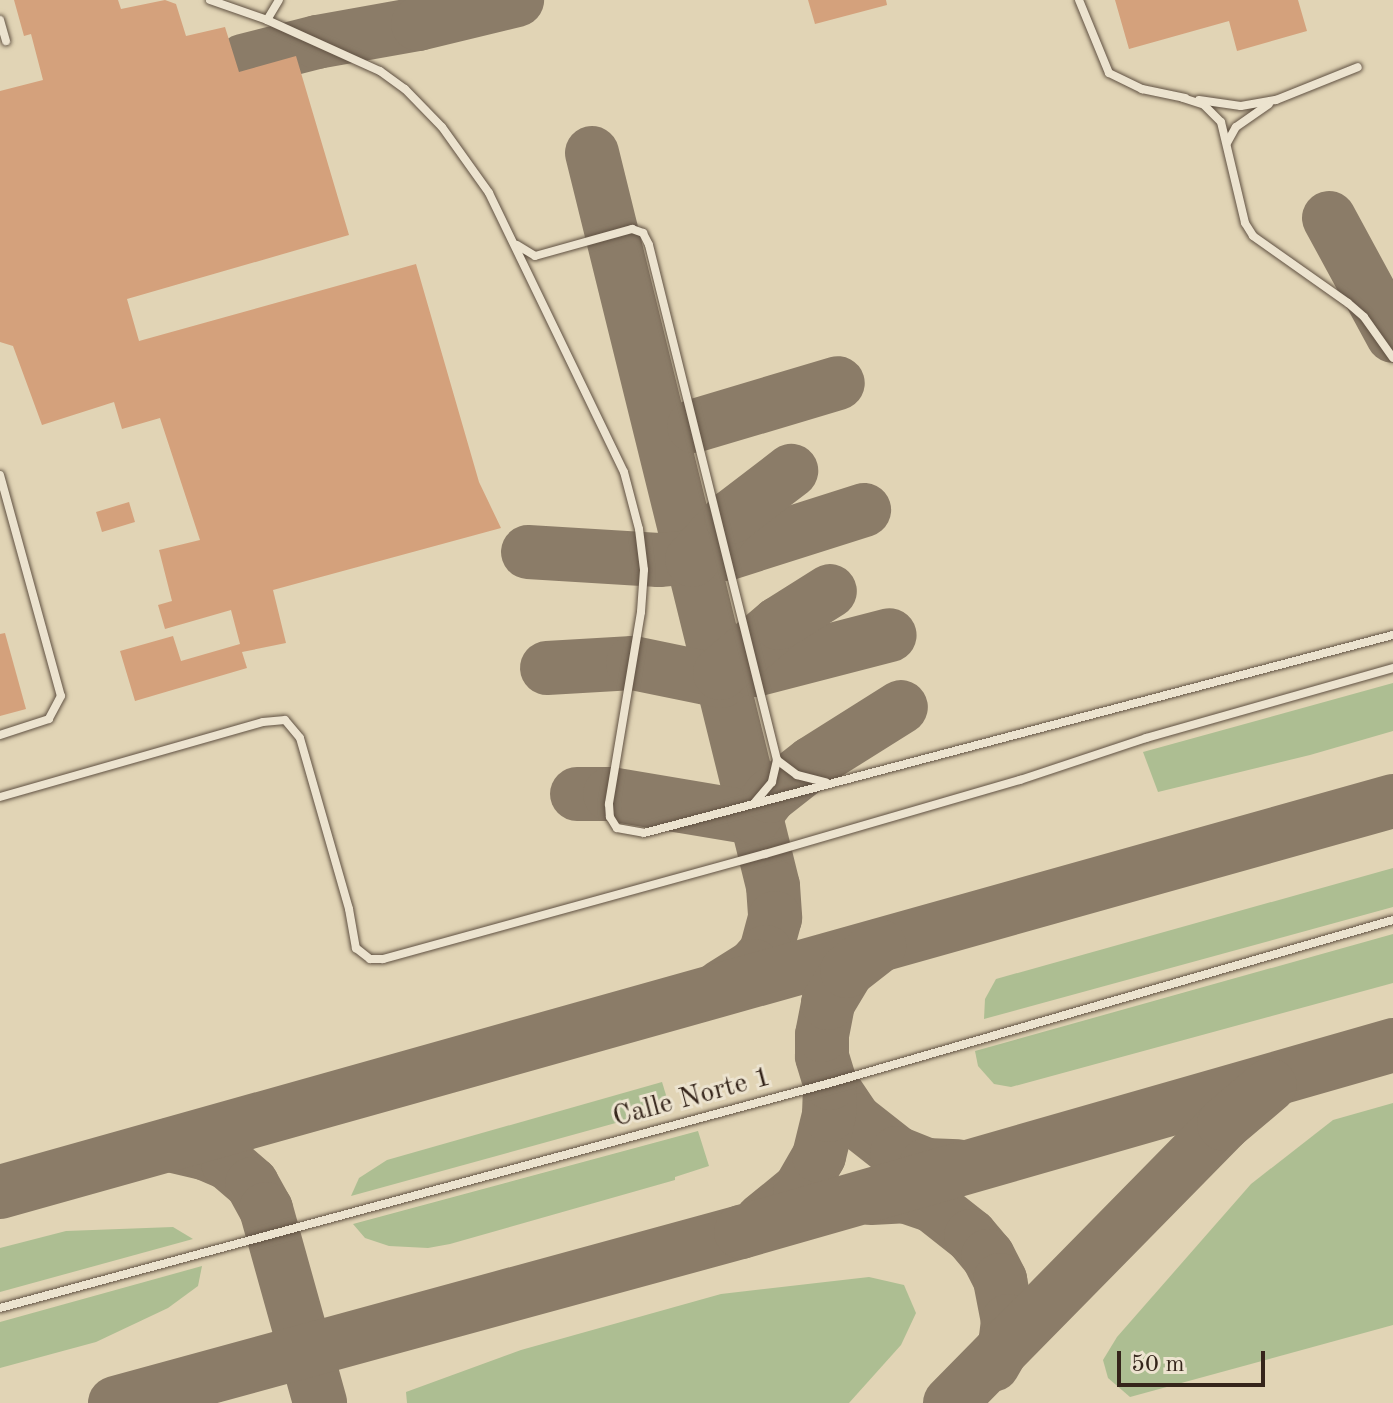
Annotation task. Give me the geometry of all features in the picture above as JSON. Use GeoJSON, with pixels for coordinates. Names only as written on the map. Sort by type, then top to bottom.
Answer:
{"type":"FeatureCollection","features":[{"type":"Feature","properties":{"kind":"lane"},"geometry":{"type":"LineString","coordinates":[[267,20],[279,0]]}},
{"type":"Feature","properties":{"kind":"lane"},"geometry":{"type":"LineString","coordinates":[[1079,0],[1109,73],[1142,89],[1183,98],[1241,106],[1276,100]]}},
{"type":"Feature","properties":{"kind":"lane"},"geometry":{"type":"LineString","coordinates":[[213,1],[267,20],[380,71],[405,89],[460,150],[489,193],[513,242],[624,472],[640,538],[644,586],[641,612],[610,794],[610,817],[617,828],[638,834],[1393,635]]}},
{"type":"Feature","properties":{"kind":"lane"},"geometry":{"type":"LineString","coordinates":[[0,20],[6,41]]}},
{"type":"Feature","properties":{"kind":"lane"},"geometry":{"type":"LineString","coordinates":[[1226,144],[1246,118],[1276,100],[1358,67]]}},
{"type":"Feature","properties":{"kind":"lane"},"geometry":{"type":"LineString","coordinates":[[1183,98],[1211,110],[1221,122],[1245,223],[1253,236],[1356,310],[1385,343],[1393,358]]}},
{"type":"Feature","properties":{"kind":"lane"},"geometry":{"type":"LineString","coordinates":[[513,242],[535,256],[628,229],[640,231],[645,237],[777,760],[772,782],[752,805]]}},
{"type":"Feature","properties":{"kind":"lane"},"geometry":{"type":"LineString","coordinates":[[530,277],[535,256]]}},
{"type":"Feature","properties":{"kind":"lane"},"geometry":{"type":"LineString","coordinates":[[0,475],[61,696],[49,719],[0,735]]}},
{"type":"Feature","properties":{"kind":"lane"},"geometry":{"type":"LineString","coordinates":[[0,797],[263,722],[285,720],[300,738],[349,909],[356,948],[370,959],[383,959],[765,854],[1020,780],[1146,738],[1393,668]]}},
{"type":"Feature","properties":{"kind":"lane"},"geometry":{"type":"LineString","coordinates":[[777,760],[801,777],[832,783]]}},
{"type":"Feature","properties":{"kind":"lane","name":"Calle Norte 1"},"geometry":{"type":"LineString","coordinates":[[0,1308],[830,1083],[1393,920]]}},
{"type":"Feature","properties":{"kind":"green space"},"geometry":{"type":"Polygon","coordinates":[[[1393,683],[1393,731],[1310,755],[1158,792],[1143,752],[1393,683]]]}},
{"type":"Feature","properties":{"kind":"green space"},"geometry":{"type":"Polygon","coordinates":[[[1393,868],[1393,907],[984,1019],[985,999],[996,979],[1393,868]]]}},
{"type":"Feature","properties":{"kind":"green space"},"geometry":{"type":"Polygon","coordinates":[[[1393,934],[1393,983],[1011,1087],[994,1084],[978,1066],[975,1051],[1393,934]]]}},
{"type":"Feature","properties":{"kind":"green space"},"geometry":{"type":"Polygon","coordinates":[[[662,1082],[670,1108],[351,1196],[359,1178],[387,1160],[662,1082]]]}},
{"type":"Feature","properties":{"kind":"green space"},"geometry":{"type":"Polygon","coordinates":[[[1393,1103],[1393,1325],[1130,1397],[1108,1378],[1103,1360],[1117,1337],[1251,1184],[1333,1120],[1393,1103]]]}},
{"type":"Feature","properties":{"kind":"green space"},"geometry":{"type":"Polygon","coordinates":[[[698,1131],[709,1166],[675,1177],[675,1180],[450,1244],[428,1248],[389,1246],[365,1238],[353,1224],[698,1131]]]}},
{"type":"Feature","properties":{"kind":"green space"},"geometry":{"type":"Polygon","coordinates":[[[173,1227],[193,1239],[0,1292],[0,1248],[66,1231],[173,1227]]]}},
{"type":"Feature","properties":{"kind":"green space"},"geometry":{"type":"Polygon","coordinates":[[[202,1266],[198,1286],[168,1308],[96,1342],[0,1368],[0,1322],[202,1266]]]}},
{"type":"Feature","properties":{"kind":"green space"},"geometry":{"type":"Polygon","coordinates":[[[869,1277],[904,1285],[916,1313],[901,1345],[849,1403],[407,1403],[406,1392],[521,1350],[721,1294],[869,1277]]]}},
{"type":"Feature","properties":{"kind":"building"},"geometry":{"type":"Polygon","coordinates":[[[14,0],[118,0],[121,9],[165,0],[176,4],[186,36],[225,27],[239,72],[296,56],[349,235],[127,299],[139,341],[416,264],[479,482],[501,528],[273,590],[286,643],[242,652],[247,668],[135,701],[120,651],[173,636],[181,661],[240,644],[231,610],[165,629],[158,605],[172,601],[159,550],[200,540],[160,418],[122,429],[114,402],[42,425],[13,346],[0,342],[0,91],[43,80],[31,34],[24,36],[14,0]]]}},
{"type":"Feature","properties":{"kind":"building"},"geometry":{"type":"Polygon","coordinates":[[[808,0],[886,0],[887,5],[815,24],[808,0]]]}},
{"type":"Feature","properties":{"kind":"building"},"geometry":{"type":"Polygon","coordinates":[[[1115,0],[1298,0],[1307,31],[1237,51],[1229,21],[1129,49],[1115,0]]]}},
{"type":"Feature","properties":{"kind":"building"},"geometry":{"type":"Polygon","coordinates":[[[129,502],[135,522],[102,532],[96,512],[129,502]]]}},
{"type":"Feature","properties":{"kind":"building"},"geometry":{"type":"Polygon","coordinates":[[[5,633],[26,709],[0,716],[0,634],[5,633]]]}},
{"type":"Feature","properties":{"kind":"taxiway"},"geometry":{"type":"LineString","coordinates":[[243,61],[317,42],[418,24],[517,0]]}},
{"type":"Feature","properties":{"kind":"taxiway"},"geometry":{"type":"LineString","coordinates":[[592,153],[773,886],[775,918],[766,952],[754,966],[721,987]]}},
{"type":"Feature","properties":{"kind":"taxiway"},"geometry":{"type":"LineString","coordinates":[[1329,218],[1393,336]]}},
{"type":"Feature","properties":{"kind":"taxiway"},"geometry":{"type":"LineString","coordinates":[[694,426],[838,383]]}},
{"type":"Feature","properties":{"kind":"taxiway"},"geometry":{"type":"LineString","coordinates":[[692,560],[731,517],[791,471]]}},
{"type":"Feature","properties":{"kind":"taxiway"},"geometry":{"type":"LineString","coordinates":[[726,554],[864,510]]}},
{"type":"Feature","properties":{"kind":"taxiway"},"geometry":{"type":"LineString","coordinates":[[528,552],[659,560],[691,557]]}},
{"type":"Feature","properties":{"kind":"taxiway"},"geometry":{"type":"LineString","coordinates":[[720,673],[779,623],[830,591]]}},
{"type":"Feature","properties":{"kind":"taxiway"},"geometry":{"type":"LineString","coordinates":[[755,670],[890,635]]}},
{"type":"Feature","properties":{"kind":"taxiway"},"geometry":{"type":"LineString","coordinates":[[547,668],[633,663],[721,681]]}},
{"type":"Feature","properties":{"kind":"taxiway"},"geometry":{"type":"LineString","coordinates":[[754,817],[770,796],[812,763],[901,707]]}},
{"type":"Feature","properties":{"kind":"taxiway"},"geometry":{"type":"LineString","coordinates":[[577,794],[610,794],[754,818]]}},
{"type":"Feature","properties":{"kind":"taxiway"},"geometry":{"type":"LineString","coordinates":[[0,1192],[1393,801]]}},
{"type":"Feature","properties":{"kind":"taxiway"},"geometry":{"type":"LineString","coordinates":[[762,1220],[800,1189],[819,1156],[829,1115],[830,1083],[822,1056],[828,1003],[847,971],[879,946]]}},
{"type":"Feature","properties":{"kind":"taxiway"},"geometry":{"type":"LineString","coordinates":[[115,1403],[741,1232],[1393,1045]]}},
{"type":"Feature","properties":{"kind":"taxiway"},"geometry":{"type":"LineString","coordinates":[[830,1083],[855,1120],[897,1153],[926,1165],[958,1166]]}},
{"type":"Feature","properties":{"kind":"taxiway"},"geometry":{"type":"LineString","coordinates":[[950,1403],[1224,1124],[1270,1085]]}},
{"type":"Feature","properties":{"kind":"taxiway"},"geometry":{"type":"LineString","coordinates":[[169,1145],[204,1153],[228,1163],[252,1184],[266,1209],[320,1403]]}},
{"type":"Feature","properties":{"kind":"taxiway"},"geometry":{"type":"LineString","coordinates":[[871,1198],[904,1196],[933,1206],[971,1236],[988,1256],[1000,1280],[1008,1321],[1005,1344],[993,1365]]}}]}
